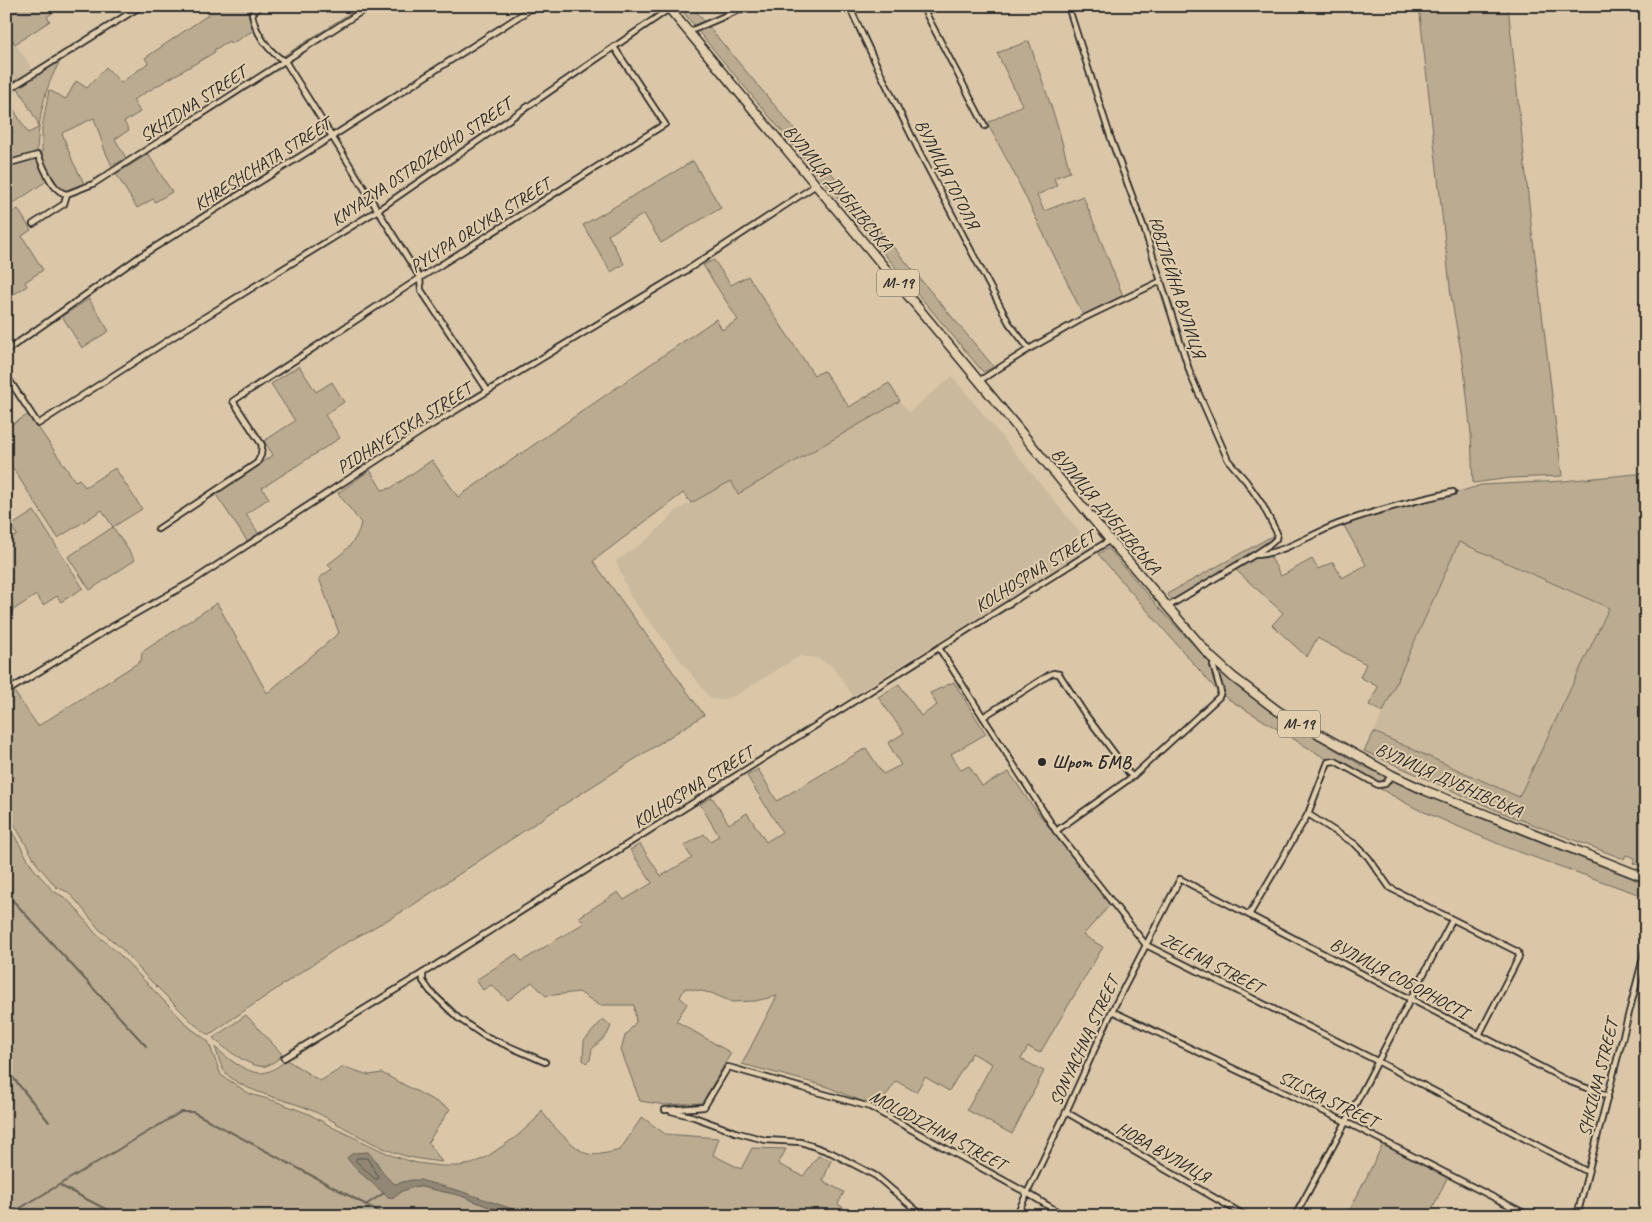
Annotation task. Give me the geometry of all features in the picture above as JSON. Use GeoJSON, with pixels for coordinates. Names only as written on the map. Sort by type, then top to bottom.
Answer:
{"type":"FeatureCollection","features":[{"type":"Feature","properties":{"kind":"highway","name":"ВУЛИЦЯ ДУБНІВСЬКА"},"geometry":{"type":"LineString","coordinates":[[668,8],[980,381],[1110,540],[1167,607],[1233,677],[1278,711],[1424,790],[1646,878]]}},
{"type":"Feature","properties":{"kind":"street"},"geometry":{"type":"LineString","coordinates":[[6,91],[141,6]]}},
{"type":"Feature","properties":{"kind":"street"},"geometry":{"type":"LineString","coordinates":[[259,6],[252,14],[257,30],[267,44],[285,61],[333,136],[420,278],[421,290],[488,391]]}},
{"type":"Feature","properties":{"kind":"street","name":"SKHIDNA STREET"},"geometry":{"type":"LineString","coordinates":[[33,224],[64,204],[67,194],[92,184],[370,6]]}},
{"type":"Feature","properties":{"kind":"street","name":"KHRESHCHATA STREET"},"geometry":{"type":"LineString","coordinates":[[6,351],[140,256],[333,136],[534,6]]}},
{"type":"Feature","properties":{"kind":"street"},"geometry":{"type":"LineString","coordinates":[[688,32],[748,6]]}},
{"type":"Feature","properties":{"kind":"street","name":"ВУЛИЦЯ ГОГОЛЯ"},"geometry":{"type":"LineString","coordinates":[[849,6],[915,143],[1009,323],[1029,349]]}},
{"type":"Feature","properties":{"kind":"street"},"geometry":{"type":"LineString","coordinates":[[922,6],[985,126]]}},
{"type":"Feature","properties":{"kind":"street","name":"ЮВІЛЕЙНА ВУЛИЦЯ"},"geometry":{"type":"LineString","coordinates":[[1068,6],[1112,142],[1144,228],[1191,376],[1228,460],[1262,504],[1277,533],[1272,543],[1254,555]]}},
{"type":"Feature","properties":{"kind":"street","name":"KNYAZYA OSTROZKOHO STREET"},"geometry":{"type":"LineString","coordinates":[[6,375],[38,424],[184,330],[378,210],[668,8]]}},
{"type":"Feature","properties":{"kind":"street","name":"PYLYPA ORLYKA STREET"},"geometry":{"type":"LineString","coordinates":[[158,528],[257,463],[262,445],[233,401],[420,278],[665,124],[614,47]]}},
{"type":"Feature","properties":{"kind":"street"},"geometry":{"type":"LineString","coordinates":[[6,164],[38,155],[55,187],[62,194],[67,194]]}},
{"type":"Feature","properties":{"kind":"street","name":"PIDHAYETSKA STREET"},"geometry":{"type":"LineString","coordinates":[[6,692],[110,628],[191,582],[425,429],[687,270],[816,185]]}},
{"type":"Feature","properties":{"kind":"street"},"geometry":{"type":"LineString","coordinates":[[980,381],[1029,349],[1082,319],[1161,281]]}},
{"type":"Feature","properties":{"kind":"street"},"geometry":{"type":"LineString","coordinates":[[1167,607],[1254,555],[1269,554],[1337,524],[1384,509],[1453,492]]}},
{"type":"Feature","properties":{"kind":"street","name":"KOLHOSPNA STREET"},"geometry":{"type":"LineString","coordinates":[[284,1058],[423,973],[1110,540]]}},
{"type":"Feature","properties":{"kind":"street","name":"ZELENA STREET"},"geometry":{"type":"LineString","coordinates":[[939,648],[1056,831],[1146,945],[1377,1061],[1588,1172]]}},
{"type":"Feature","properties":{"kind":"street"},"geometry":{"type":"LineString","coordinates":[[1056,831],[1132,777],[1219,697],[1221,692],[1213,665],[1216,661]]}},
{"type":"Feature","properties":{"kind":"street"},"geometry":{"type":"LineString","coordinates":[[983,717],[1049,675],[1053,673],[1059,674],[1085,714],[1132,777]]}},
{"type":"Feature","properties":{"kind":"street"},"geometry":{"type":"LineString","coordinates":[[1249,915],[1308,814],[1328,762],[1335,761],[1378,785],[1385,784],[1392,774]]}},
{"type":"Feature","properties":{"kind":"street"},"geometry":{"type":"LineString","coordinates":[[1308,814],[1355,844],[1368,857],[1390,888],[1518,952],[1519,957],[1479,1035]]}},
{"type":"Feature","properties":{"kind":"street","name":"ВУЛИЦЯ СОБОРНОСТІ"},"geometry":{"type":"LineString","coordinates":[[1180,879],[1568,1081],[1608,1096]]}},
{"type":"Feature","properties":{"kind":"street","name":"SONYACHNA STREET"},"geometry":{"type":"LineString","coordinates":[[1016,1216],[1112,1011],[1180,879]]}},
{"type":"Feature","properties":{"kind":"street"},"geometry":{"type":"LineString","coordinates":[[1296,1216],[1452,920]]}},
{"type":"Feature","properties":{"kind":"street","name":"SHKILNA STREET"},"geometry":{"type":"LineString","coordinates":[[1577,1216],[1646,946]]}},
{"type":"Feature","properties":{"kind":"street"},"geometry":{"type":"LineString","coordinates":[[423,973],[423,981],[430,992],[458,1018],[483,1035],[545,1062]]}},
{"type":"Feature","properties":{"kind":"street","name":"SILSKA STREET"},"geometry":{"type":"LineString","coordinates":[[1112,1011],[1346,1122],[1530,1216]]}},
{"type":"Feature","properties":{"kind":"street","name":"MOLODIZHNA STREET"},"geometry":{"type":"LineString","coordinates":[[923,1216],[876,1176],[832,1153],[801,1142],[765,1140],[735,1132],[694,1116],[665,1110],[704,1106],[728,1067],[870,1106],[1065,1216]]}},
{"type":"Feature","properties":{"kind":"street","name":"НОВА ВУЛИЦЯ"},"geometry":{"type":"LineString","coordinates":[[1066,1112],[1246,1216]]}},
{"type":"Feature","properties":{"kind":"shaded area"},"geometry":{"type":"Polygon","coordinates":[[[6,6],[22,6],[6,20],[6,6]]]}},
{"type":"Feature","properties":{"kind":"shaded area"},"geometry":{"type":"Polygon","coordinates":[[[22,6],[62,6],[47,17],[50,21],[15,44],[6,30],[6,20],[22,6]]]}},
{"type":"Feature","properties":{"kind":"shaded area"},"geometry":{"type":"Polygon","coordinates":[[[205,6],[256,6],[250,14],[254,30],[231,44],[229,41],[214,50],[215,52],[133,100],[140,112],[124,122],[129,130],[115,139],[126,158],[112,166],[94,118],[62,133],[73,162],[84,183],[65,191],[60,189],[42,158],[42,128],[49,90],[66,99],[76,81],[87,88],[106,67],[121,83],[148,63],[145,58],[208,15],[205,6]]]}},
{"type":"Feature","properties":{"kind":"shaded area"},"geometry":{"type":"Polygon","coordinates":[[[361,6],[364,8],[331,29],[330,26],[361,6]]]}},
{"type":"Feature","properties":{"kind":"shaded area"},"geometry":{"type":"Polygon","coordinates":[[[678,6],[692,6],[704,21],[694,25],[678,6]]]}},
{"type":"Feature","properties":{"kind":"shaded area"},"geometry":{"type":"Polygon","coordinates":[[[1419,6],[1508,6],[1532,232],[1562,476],[1511,478],[1473,483],[1471,434],[1464,369],[1451,296],[1419,6]]]}},
{"type":"Feature","properties":{"kind":"shaded area"},"geometry":{"type":"Polygon","coordinates":[[[708,26],[994,367],[983,372],[698,31],[708,26]]]}},
{"type":"Feature","properties":{"kind":"shaded area"},"geometry":{"type":"Polygon","coordinates":[[[326,29],[327,31],[283,59],[282,57],[326,29]]]}},
{"type":"Feature","properties":{"kind":"shaded area"},"geometry":{"type":"Polygon","coordinates":[[[6,30],[34,71],[6,88],[6,30]]]}},
{"type":"Feature","properties":{"kind":"shaded area"},"geometry":{"type":"Polygon","coordinates":[[[1029,41],[1058,127],[1070,172],[1054,178],[1057,186],[1037,195],[1044,211],[1083,196],[1123,296],[1083,315],[1011,167],[987,123],[1022,105],[997,53],[1029,41]]]}},
{"type":"Feature","properties":{"kind":"shaded area"},"geometry":{"type":"Polygon","coordinates":[[[61,60],[50,82],[43,104],[37,152],[6,162],[6,138],[13,133],[6,123],[6,97],[28,133],[38,128],[38,123],[17,86],[61,60]]]}},
{"type":"Feature","properties":{"kind":"shaded area"},"geometry":{"type":"Polygon","coordinates":[[[148,154],[172,192],[155,202],[153,199],[137,208],[116,174],[148,154]]]}},
{"type":"Feature","properties":{"kind":"shaded area"},"geometry":{"type":"Polygon","coordinates":[[[34,158],[38,160],[48,180],[14,203],[6,190],[6,166],[34,158]]]}},
{"type":"Feature","properties":{"kind":"shaded area"},"geometry":{"type":"Polygon","coordinates":[[[693,161],[721,208],[661,243],[644,214],[608,235],[624,264],[611,272],[583,225],[693,161]]]}},
{"type":"Feature","properties":{"kind":"shaded area"},"geometry":{"type":"Polygon","coordinates":[[[18,209],[31,230],[22,236],[43,270],[25,282],[27,286],[6,299],[6,216],[18,209]]]}},
{"type":"Feature","properties":{"kind":"shaded area"},"geometry":{"type":"Polygon","coordinates":[[[714,260],[731,285],[748,276],[814,375],[824,371],[849,407],[889,383],[900,401],[738,494],[731,481],[691,503],[683,493],[593,561],[704,715],[549,814],[407,909],[337,948],[210,1034],[207,1034],[193,1023],[122,949],[99,929],[68,892],[56,887],[37,864],[6,813],[6,694],[13,690],[38,726],[141,661],[142,652],[217,603],[267,693],[339,633],[319,578],[332,569],[328,564],[349,546],[356,536],[361,523],[338,493],[370,470],[382,490],[391,488],[432,460],[458,497],[716,319],[722,330],[738,320],[703,265],[714,260]]]}},
{"type":"Feature","properties":{"kind":"shaded area"},"geometry":{"type":"Polygon","coordinates":[[[89,299],[109,331],[82,348],[62,316],[89,299]]]}},
{"type":"Feature","properties":{"kind":"shaded area"},"geometry":{"type":"Polygon","coordinates":[[[299,366],[316,392],[332,382],[344,402],[325,415],[340,438],[262,488],[269,498],[246,514],[259,534],[247,541],[215,493],[273,455],[264,441],[295,421],[271,384],[299,366]]]}},
{"type":"Feature","properties":{"kind":"shaded area"},"geometry":{"type":"Polygon","coordinates":[[[952,376],[1093,548],[1038,583],[1036,581],[853,696],[832,666],[816,658],[800,656],[735,696],[720,700],[711,699],[631,598],[616,561],[649,538],[677,510],[731,481],[738,494],[900,401],[909,412],[952,376]]]}},
{"type":"Feature","properties":{"kind":"shaded area"},"geometry":{"type":"Polygon","coordinates":[[[29,414],[75,481],[79,479],[85,487],[115,468],[142,509],[113,527],[102,510],[58,538],[12,467],[6,471],[6,428],[29,414]]]}},
{"type":"Feature","properties":{"kind":"shaded area"},"geometry":{"type":"Polygon","coordinates":[[[1646,473],[1646,868],[1633,863],[1635,858],[1626,855],[1624,859],[1500,812],[1364,751],[1374,732],[1519,797],[1609,608],[1459,542],[1383,712],[1369,705],[1378,687],[1360,677],[1366,664],[1317,638],[1307,657],[1272,625],[1283,613],[1236,570],[1256,558],[1270,556],[1281,576],[1312,559],[1318,569],[1333,562],[1342,578],[1366,565],[1343,524],[1481,485],[1563,481],[1646,473]]]}},
{"type":"Feature","properties":{"kind":"shaded area"},"geometry":{"type":"Polygon","coordinates":[[[34,511],[83,588],[61,602],[57,596],[43,605],[36,595],[6,615],[6,542],[17,535],[11,526],[34,511]]]}},
{"type":"Feature","properties":{"kind":"shaded area"},"geometry":{"type":"Polygon","coordinates":[[[113,527],[135,560],[90,590],[68,557],[113,527]]]}},
{"type":"Feature","properties":{"kind":"shaded area"},"geometry":{"type":"Polygon","coordinates":[[[1274,535],[1257,550],[1211,579],[1172,600],[1167,594],[1274,535]]]}},
{"type":"Feature","properties":{"kind":"shaded area"},"geometry":{"type":"Polygon","coordinates":[[[1459,542],[1609,609],[1519,797],[1374,732],[1459,542]]]}},
{"type":"Feature","properties":{"kind":"shaded area"},"geometry":{"type":"Polygon","coordinates":[[[1108,548],[1160,609],[1217,670],[1275,714],[1361,765],[1421,794],[1646,884],[1646,897],[1508,848],[1415,808],[1328,760],[1220,694],[1098,554],[1108,548]]]}},
{"type":"Feature","properties":{"kind":"shaded area"},"geometry":{"type":"Polygon","coordinates":[[[954,682],[986,734],[951,754],[961,770],[969,766],[982,786],[1009,772],[1028,800],[1110,905],[1083,935],[1103,947],[1040,1053],[1028,1047],[1021,1059],[1044,1071],[1012,1134],[967,1110],[992,1064],[972,1053],[949,1091],[925,1077],[916,1092],[896,1081],[878,1108],[825,1086],[742,1064],[777,996],[755,1001],[732,1002],[711,993],[685,988],[680,997],[687,1004],[676,1021],[731,1053],[702,1103],[665,1105],[640,1101],[621,1050],[625,1036],[636,1022],[634,1005],[599,1005],[579,992],[546,996],[532,982],[508,1000],[491,985],[483,990],[476,980],[516,954],[522,961],[584,923],[579,917],[618,892],[624,900],[652,883],[630,850],[640,844],[661,876],[692,858],[684,846],[704,834],[710,841],[719,836],[700,804],[712,797],[729,824],[747,813],[766,842],[782,832],[747,776],[758,769],[777,801],[866,748],[883,774],[901,765],[888,743],[904,733],[878,697],[899,684],[921,716],[937,705],[930,693],[954,682]]]}},
{"type":"Feature","properties":{"kind":"shaded area"},"geometry":{"type":"Polygon","coordinates":[[[6,821],[33,868],[53,891],[64,897],[75,907],[95,933],[118,953],[189,1027],[208,1041],[221,1075],[250,1094],[309,1114],[393,1156],[417,1163],[441,1166],[472,1164],[488,1156],[516,1137],[535,1120],[542,1110],[555,1128],[570,1142],[588,1154],[604,1154],[620,1150],[642,1117],[665,1134],[719,1138],[713,1155],[741,1169],[752,1148],[786,1149],[778,1164],[803,1176],[818,1156],[831,1160],[823,1181],[844,1192],[838,1204],[855,1216],[600,1216],[580,1214],[577,1216],[542,1216],[521,1212],[412,1180],[395,1184],[386,1178],[375,1159],[355,1168],[388,1197],[395,1197],[402,1191],[417,1186],[459,1195],[517,1216],[6,1216],[6,821]]]}},
{"type":"Feature","properties":{"kind":"shaded area"},"geometry":{"type":"Polygon","coordinates":[[[246,1015],[283,1055],[266,1066],[253,1065],[230,1052],[213,1038],[246,1015]]]}},
{"type":"Feature","properties":{"kind":"shaded area"},"geometry":{"type":"Polygon","coordinates":[[[603,1019],[611,1026],[607,1035],[592,1049],[590,1060],[586,1063],[583,1060],[584,1041],[603,1019]]]}},
{"type":"Feature","properties":{"kind":"shaded area"},"geometry":{"type":"Polygon","coordinates":[[[215,1047],[239,1066],[253,1072],[267,1072],[287,1060],[320,1081],[344,1067],[369,1075],[382,1073],[450,1109],[428,1142],[442,1162],[423,1160],[393,1152],[372,1143],[311,1110],[242,1085],[225,1072],[220,1064],[215,1047]]]}},
{"type":"Feature","properties":{"kind":"shaded area"},"geometry":{"type":"Polygon","coordinates":[[[1383,1144],[1447,1178],[1429,1216],[1347,1216],[1383,1144]]]}},
{"type":"Feature","properties":{"kind":"water"},"geometry":{"type":"Polygon","coordinates":[[[368,1152],[383,1173],[395,1184],[420,1180],[460,1191],[521,1212],[542,1216],[517,1216],[459,1195],[417,1186],[402,1191],[394,1197],[388,1197],[355,1168],[347,1158],[353,1153],[368,1152]]]}},
{"type":"Feature","properties":{"kind":"waterway"},"geometry":{"type":"LineString","coordinates":[[6,893],[146,1046]]}},
{"type":"Feature","properties":{"kind":"waterway"},"geometry":{"type":"LineString","coordinates":[[6,1069],[49,1122]]}},
{"type":"Feature","properties":{"kind":"waterway"},"geometry":{"type":"LineString","coordinates":[[7,1216],[181,1112],[193,1112],[387,1216]]}},
{"type":"Feature","properties":{"kind":"waterway"},"geometry":{"type":"LineString","coordinates":[[61,1186],[119,1216]]}},
{"type":"Feature","properties":{"kind":"waterway"},"geometry":{"type":"LineString","coordinates":[[367,1204],[384,1193]]}},
{"type":"Feature","properties":{"kind":"place","name":"Шрот БМВ"},"geometry":{"type":"Point","coordinates":[1042,762]}}]}
